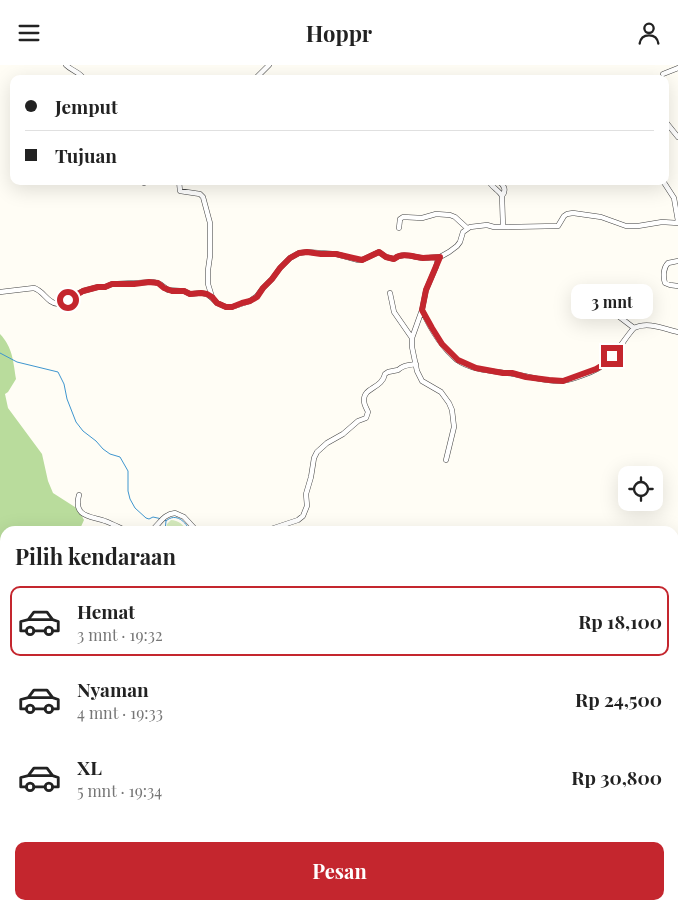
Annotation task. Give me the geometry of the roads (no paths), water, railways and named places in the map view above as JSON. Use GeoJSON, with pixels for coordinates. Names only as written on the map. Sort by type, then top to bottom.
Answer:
{"type":"FeatureCollection","features":[{"type":"Feature","properties":{"kind":"street"},"geometry":{"type":"LineString","coordinates":[[66,65],[82,75]]}},
{"type":"Feature","properties":{"kind":"street"},"geometry":{"type":"LineString","coordinates":[[259,75],[269,65]]}},
{"type":"Feature","properties":{"kind":"street"},"geometry":{"type":"LineString","coordinates":[[663,74],[678,68]]}},
{"type":"Feature","properties":{"kind":"street"},"geometry":{"type":"LineString","coordinates":[[669,126],[678,137]]}},
{"type":"Feature","properties":{"kind":"street"},"geometry":{"type":"LineString","coordinates":[[179,185],[180,191],[200,194],[203,197],[210,223],[208,284],[212,297]]}},
{"type":"Feature","properties":{"kind":"street"},"geometry":{"type":"LineString","coordinates":[[491,185],[502,195]]}},
{"type":"Feature","properties":{"kind":"street"},"geometry":{"type":"LineString","coordinates":[[502,185],[505,189],[505,193],[502,195],[503,227]]}},
{"type":"Feature","properties":{"kind":"street"},"geometry":{"type":"LineString","coordinates":[[0,292],[34,288],[38,289],[54,304],[58,304],[83,291],[98,287],[112,284],[149,282],[158,283],[168,290],[184,291],[190,294],[207,294],[217,303],[226,307],[232,307],[257,297],[290,258],[299,253],[336,254],[362,260],[379,252],[391,259],[402,255],[424,258],[440,257],[457,246],[468,228],[487,225],[494,227],[558,226],[564,217],[573,213],[601,217],[626,226],[678,222],[674,198],[666,185]]}},
{"type":"Feature","properties":{"kind":"street"},"geometry":{"type":"LineString","coordinates":[[399,228],[400,219],[403,217],[422,218],[436,214],[453,215],[468,228]]}},
{"type":"Feature","properties":{"kind":"street"},"geometry":{"type":"LineString","coordinates":[[440,257],[426,290],[422,310],[412,338],[412,347],[422,381],[441,393],[452,410],[454,427],[446,460]]}},
{"type":"Feature","properties":{"kind":"street"},"geometry":{"type":"LineString","coordinates":[[678,261],[668,263],[664,269],[664,280],[665,283],[678,286]]}},
{"type":"Feature","properties":{"kind":"street"},"geometry":{"type":"LineString","coordinates":[[390,293],[394,312],[412,338]]}},
{"type":"Feature","properties":{"kind":"street"},"geometry":{"type":"LineString","coordinates":[[422,310],[442,344],[462,363],[472,367],[549,380],[563,381],[601,366],[612,356],[634,328],[650,325],[678,332]]}},
{"type":"Feature","properties":{"kind":"street"},"geometry":{"type":"LineString","coordinates":[[596,313],[613,312],[634,328]]}},
{"type":"Feature","properties":{"kind":"street"},"geometry":{"type":"LineString","coordinates":[[280,526],[304,516],[307,505],[306,494],[317,452],[358,421],[366,419],[368,412],[364,403],[364,396],[370,388],[384,380],[385,374],[388,372],[398,371],[405,365],[416,364]]}},
{"type":"Feature","properties":{"kind":"street"},"geometry":{"type":"LineString","coordinates":[[79,495],[77,506],[81,513],[116,526]]}},
{"type":"Feature","properties":{"kind":"street"},"geometry":{"type":"LineString","coordinates":[[155,526],[168,514],[177,513],[188,520],[193,526]]}},
{"type":"Feature","properties":{"kind":"waterway"},"geometry":{"type":"LineString","coordinates":[[0,353],[17,362],[58,372],[64,384],[67,399],[76,422],[103,449],[110,454],[120,457],[128,471],[128,491],[135,508],[146,518],[162,519]]}},
{"type":"Feature","properties":{"kind":"waterway"},"geometry":{"type":"LineString","coordinates":[[165,520],[177,518],[187,526]]}},
{"type":"Feature","properties":{"kind":"waterway"},"geometry":{"type":"LineString","coordinates":[[166,521],[166,526]]}}]}
